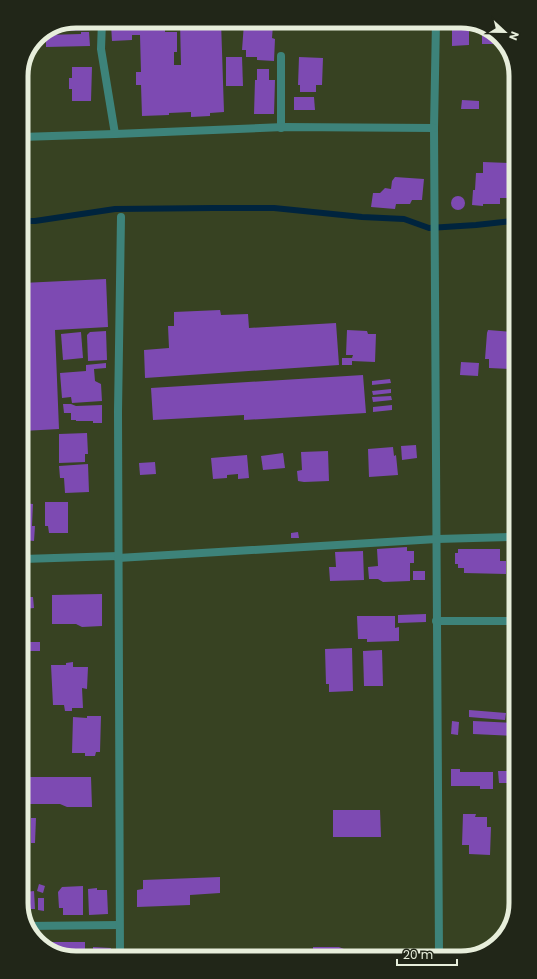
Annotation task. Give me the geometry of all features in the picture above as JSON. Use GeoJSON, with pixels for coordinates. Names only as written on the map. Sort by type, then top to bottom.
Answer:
{"type":"FeatureCollection","features":[{"type":"Feature","properties":{"kind":"street"},"geometry":{"type":"LineString","coordinates":[[102,28],[101,49],[116,134]]}},
{"type":"Feature","properties":{"kind":"street"},"geometry":{"type":"LineString","coordinates":[[436,28],[434,128],[439,951]]}},
{"type":"Feature","properties":{"kind":"street"},"geometry":{"type":"LineString","coordinates":[[281,56],[282,128]]}},
{"type":"Feature","properties":{"kind":"street"},"geometry":{"type":"LineString","coordinates":[[28,137],[282,128],[434,128]]}},
{"type":"Feature","properties":{"kind":"street"},"geometry":{"type":"LineString","coordinates":[[120,951],[118,412],[121,216]]}},
{"type":"Feature","properties":{"kind":"street"},"geometry":{"type":"LineString","coordinates":[[28,559],[118,557],[437,539],[509,537]]}},
{"type":"Feature","properties":{"kind":"street"},"geometry":{"type":"LineString","coordinates":[[436,621],[509,621]]}},
{"type":"Feature","properties":{"kind":"street"},"geometry":{"type":"LineString","coordinates":[[34,926],[120,925]]}},
{"type":"Feature","properties":{"kind":"building"},"geometry":{"type":"Polygon","coordinates":[[[92,28],[92,30],[66,31],[67,29],[92,28]]]}},
{"type":"Feature","properties":{"kind":"building"},"geometry":{"type":"Polygon","coordinates":[[[111,28],[165,28],[165,32],[177,32],[177,52],[174,52],[174,65],[181,65],[180,28],[221,28],[224,112],[210,113],[210,116],[191,117],[191,112],[169,113],[169,115],[142,116],[141,85],[136,85],[136,72],[141,72],[140,35],[132,35],[132,40],[112,41],[111,28]]]}},
{"type":"Feature","properties":{"kind":"building"},"geometry":{"type":"Polygon","coordinates":[[[244,28],[273,28],[272,38],[275,39],[274,61],[257,60],[257,57],[246,57],[246,50],[242,50],[244,28]]]}},
{"type":"Feature","properties":{"kind":"building"},"geometry":{"type":"Polygon","coordinates":[[[452,28],[470,29],[469,45],[452,46],[452,28]]]}},
{"type":"Feature","properties":{"kind":"building"},"geometry":{"type":"Polygon","coordinates":[[[81,32],[89,32],[90,46],[46,47],[46,39],[52,35],[81,34],[81,32]]]}},
{"type":"Feature","properties":{"kind":"building"},"geometry":{"type":"Polygon","coordinates":[[[482,33],[485,34],[485,44],[482,44],[482,33]]]}},
{"type":"Feature","properties":{"kind":"building"},"geometry":{"type":"Polygon","coordinates":[[[226,57],[242,57],[243,86],[226,86],[226,57]]]}},
{"type":"Feature","properties":{"kind":"building"},"geometry":{"type":"Polygon","coordinates":[[[299,57],[323,58],[322,85],[316,85],[316,92],[300,92],[300,85],[298,85],[299,57]]]}},
{"type":"Feature","properties":{"kind":"building"},"geometry":{"type":"Polygon","coordinates":[[[72,67],[92,67],[91,101],[72,101],[72,89],[69,89],[69,78],[72,78],[72,67]]]}},
{"type":"Feature","properties":{"kind":"building"},"geometry":{"type":"Polygon","coordinates":[[[257,69],[269,69],[269,80],[275,80],[274,114],[254,114],[255,80],[257,80],[257,69]]]}},
{"type":"Feature","properties":{"kind":"building"},"geometry":{"type":"Polygon","coordinates":[[[294,97],[314,97],[315,110],[294,110],[294,97]]]}},
{"type":"Feature","properties":{"kind":"building"},"geometry":{"type":"Polygon","coordinates":[[[462,100],[479,101],[479,109],[461,109],[462,100]]]}},
{"type":"Feature","properties":{"kind":"building"},"geometry":{"type":"Polygon","coordinates":[[[483,162],[509,163],[507,198],[500,198],[500,204],[483,204],[483,206],[472,205],[476,173],[483,173],[483,162]]]}},
{"type":"Feature","properties":{"kind":"building"},"geometry":{"type":"Polygon","coordinates":[[[395,177],[424,179],[422,200],[412,200],[410,204],[396,204],[395,209],[371,207],[373,193],[380,193],[385,188],[391,189],[392,181],[395,177]]]}},
{"type":"Feature","properties":{"kind":"building"},"geometry":{"type":"Polygon","coordinates":[[[455,196],[461,196],[465,200],[465,206],[461,210],[455,210],[451,206],[451,200],[455,196]]]}},
{"type":"Feature","properties":{"kind":"building"},"geometry":{"type":"Polygon","coordinates":[[[106,279],[108,327],[55,330],[59,429],[28,431],[28,283],[106,279]]]}},
{"type":"Feature","properties":{"kind":"building"},"geometry":{"type":"Polygon","coordinates":[[[220,310],[221,315],[248,314],[249,328],[336,323],[339,365],[145,378],[144,350],[169,348],[168,326],[174,326],[174,312],[220,310]]]}},
{"type":"Feature","properties":{"kind":"building"},"geometry":{"type":"Polygon","coordinates":[[[347,330],[367,331],[368,334],[376,334],[375,362],[352,361],[352,365],[342,365],[342,358],[352,358],[353,355],[346,355],[347,330]]]}},
{"type":"Feature","properties":{"kind":"building"},"geometry":{"type":"Polygon","coordinates":[[[488,330],[509,332],[509,369],[489,368],[489,359],[485,359],[488,330]]]}},
{"type":"Feature","properties":{"kind":"building"},"geometry":{"type":"Polygon","coordinates":[[[106,331],[107,360],[88,361],[87,335],[90,332],[106,331]]]}},
{"type":"Feature","properties":{"kind":"building"},"geometry":{"type":"Polygon","coordinates":[[[81,332],[83,358],[63,360],[61,334],[81,332]]]}},
{"type":"Feature","properties":{"kind":"building"},"geometry":{"type":"Polygon","coordinates":[[[461,362],[479,363],[478,376],[460,375],[461,362]]]}},
{"type":"Feature","properties":{"kind":"building"},"geometry":{"type":"Polygon","coordinates":[[[106,363],[106,368],[94,369],[95,381],[101,384],[102,401],[72,403],[71,397],[62,398],[60,373],[86,371],[86,365],[106,363]]]}},
{"type":"Feature","properties":{"kind":"building"},"geometry":{"type":"Polygon","coordinates":[[[363,375],[366,413],[244,420],[244,415],[153,420],[151,388],[363,375]]]}},
{"type":"Feature","properties":{"kind":"building"},"geometry":{"type":"Polygon","coordinates":[[[390,379],[391,383],[372,385],[372,381],[390,379]]]}},
{"type":"Feature","properties":{"kind":"building"},"geometry":{"type":"Polygon","coordinates":[[[391,389],[391,393],[373,395],[372,391],[391,389]]]}},
{"type":"Feature","properties":{"kind":"building"},"geometry":{"type":"Polygon","coordinates":[[[391,396],[392,400],[373,402],[372,397],[391,396]]]}},
{"type":"Feature","properties":{"kind":"building"},"geometry":{"type":"Polygon","coordinates":[[[63,404],[71,404],[76,406],[102,405],[102,423],[71,420],[71,413],[64,413],[63,404]]]}},
{"type":"Feature","properties":{"kind":"building"},"geometry":{"type":"Polygon","coordinates":[[[392,405],[392,410],[373,412],[373,407],[392,405]]]}},
{"type":"Feature","properties":{"kind":"building"},"geometry":{"type":"Polygon","coordinates":[[[87,433],[88,454],[85,454],[85,462],[59,463],[59,434],[87,433]]]}},
{"type":"Feature","properties":{"kind":"building"},"geometry":{"type":"Polygon","coordinates":[[[416,445],[417,458],[402,460],[401,446],[416,445]]]}},
{"type":"Feature","properties":{"kind":"building"},"geometry":{"type":"Polygon","coordinates":[[[393,447],[394,456],[396,455],[398,475],[369,477],[368,449],[393,447]]]}},
{"type":"Feature","properties":{"kind":"building"},"geometry":{"type":"Polygon","coordinates":[[[328,451],[329,481],[298,481],[297,471],[302,470],[301,452],[328,451]]]}},
{"type":"Feature","properties":{"kind":"building"},"geometry":{"type":"Polygon","coordinates":[[[283,453],[285,468],[263,470],[261,456],[283,453]]]}},
{"type":"Feature","properties":{"kind":"building"},"geometry":{"type":"Polygon","coordinates":[[[247,455],[249,478],[238,479],[238,474],[227,475],[227,478],[213,479],[211,458],[247,455]]]}},
{"type":"Feature","properties":{"kind":"building"},"geometry":{"type":"Polygon","coordinates":[[[155,462],[156,474],[140,475],[139,463],[155,462]]]}},
{"type":"Feature","properties":{"kind":"building"},"geometry":{"type":"Polygon","coordinates":[[[88,464],[89,492],[65,493],[64,478],[60,478],[59,466],[88,464]]]}},
{"type":"Feature","properties":{"kind":"building"},"geometry":{"type":"Polygon","coordinates":[[[45,502],[68,502],[68,533],[49,533],[48,526],[45,526],[45,502]]]}},
{"type":"Feature","properties":{"kind":"building"},"geometry":{"type":"Polygon","coordinates":[[[28,504],[33,504],[32,526],[35,526],[34,541],[28,540],[28,504]]]}},
{"type":"Feature","properties":{"kind":"building"},"geometry":{"type":"Polygon","coordinates":[[[298,532],[299,538],[291,538],[291,533],[298,532]]]}},
{"type":"Feature","properties":{"kind":"building"},"geometry":{"type":"Polygon","coordinates":[[[407,547],[407,551],[414,551],[414,563],[410,563],[410,581],[383,582],[378,579],[369,579],[368,567],[378,566],[377,549],[407,547]]]}},
{"type":"Feature","properties":{"kind":"building"},"geometry":{"type":"Polygon","coordinates":[[[458,549],[500,549],[500,561],[506,561],[506,574],[464,573],[464,568],[458,568],[458,564],[455,564],[455,553],[458,553],[458,549]]]}},
{"type":"Feature","properties":{"kind":"building"},"geometry":{"type":"Polygon","coordinates":[[[363,551],[364,580],[330,581],[329,567],[336,567],[335,552],[363,551]]]}},
{"type":"Feature","properties":{"kind":"building"},"geometry":{"type":"Polygon","coordinates":[[[413,571],[425,571],[425,580],[413,580],[413,571]]]}},
{"type":"Feature","properties":{"kind":"building"},"geometry":{"type":"Polygon","coordinates":[[[102,594],[102,626],[82,627],[76,624],[52,624],[52,595],[102,594]]]}},
{"type":"Feature","properties":{"kind":"building"},"geometry":{"type":"Polygon","coordinates":[[[28,597],[33,597],[34,608],[28,609],[28,597]]]}},
{"type":"Feature","properties":{"kind":"building"},"geometry":{"type":"Polygon","coordinates":[[[426,614],[426,622],[398,623],[398,615],[426,614]]]}},
{"type":"Feature","properties":{"kind":"building"},"geometry":{"type":"Polygon","coordinates":[[[357,616],[395,616],[395,628],[399,627],[399,641],[367,642],[367,639],[358,639],[357,616]]]}},
{"type":"Feature","properties":{"kind":"building"},"geometry":{"type":"Polygon","coordinates":[[[28,642],[40,642],[40,651],[28,651],[28,642]]]}},
{"type":"Feature","properties":{"kind":"building"},"geometry":{"type":"Polygon","coordinates":[[[352,648],[353,691],[329,692],[329,684],[326,684],[325,649],[352,648]]]}},
{"type":"Feature","properties":{"kind":"building"},"geometry":{"type":"Polygon","coordinates":[[[382,650],[383,686],[364,686],[363,651],[382,650]]]}},
{"type":"Feature","properties":{"kind":"building"},"geometry":{"type":"Polygon","coordinates":[[[73,662],[73,667],[88,667],[87,689],[82,688],[83,708],[72,708],[72,711],[65,711],[64,705],[53,705],[51,665],[66,665],[66,663],[73,662]]]}},
{"type":"Feature","properties":{"kind":"building"},"geometry":{"type":"Polygon","coordinates":[[[469,710],[506,713],[505,720],[469,717],[469,710]]]}},
{"type":"Feature","properties":{"kind":"building"},"geometry":{"type":"Polygon","coordinates":[[[87,716],[101,716],[100,752],[96,752],[95,756],[85,756],[85,753],[72,753],[73,717],[87,718],[87,716]]]}},
{"type":"Feature","properties":{"kind":"building"},"geometry":{"type":"Polygon","coordinates":[[[452,721],[459,722],[458,735],[451,734],[452,721]]]}},
{"type":"Feature","properties":{"kind":"building"},"geometry":{"type":"Polygon","coordinates":[[[473,721],[509,723],[509,736],[473,734],[473,721]]]}},
{"type":"Feature","properties":{"kind":"building"},"geometry":{"type":"Polygon","coordinates":[[[451,769],[460,769],[460,772],[493,772],[493,789],[480,789],[480,786],[451,786],[451,769]]]}},
{"type":"Feature","properties":{"kind":"building"},"geometry":{"type":"Polygon","coordinates":[[[498,771],[509,771],[509,783],[499,783],[498,771]]]}},
{"type":"Feature","properties":{"kind":"building"},"geometry":{"type":"Polygon","coordinates":[[[28,777],[91,777],[92,807],[67,807],[60,804],[28,804],[28,777]]]}},
{"type":"Feature","properties":{"kind":"building"},"geometry":{"type":"Polygon","coordinates":[[[333,810],[380,810],[381,837],[333,837],[333,810]]]}},
{"type":"Feature","properties":{"kind":"building"},"geometry":{"type":"Polygon","coordinates":[[[463,814],[476,814],[475,817],[487,817],[487,827],[491,827],[490,855],[469,854],[469,845],[462,845],[463,814]]]}},
{"type":"Feature","properties":{"kind":"building"},"geometry":{"type":"Polygon","coordinates":[[[31,818],[36,818],[35,843],[31,843],[31,818]]]}},
{"type":"Feature","properties":{"kind":"building"},"geometry":{"type":"Polygon","coordinates":[[[220,877],[220,893],[190,895],[190,905],[137,907],[137,890],[143,889],[143,880],[220,877]]]}},
{"type":"Feature","properties":{"kind":"building"},"geometry":{"type":"Polygon","coordinates":[[[39,884],[45,886],[43,893],[37,891],[39,884]]]}},
{"type":"Feature","properties":{"kind":"building"},"geometry":{"type":"Polygon","coordinates":[[[83,886],[83,915],[63,915],[63,908],[59,908],[58,892],[62,887],[83,886]]]}},
{"type":"Feature","properties":{"kind":"building"},"geometry":{"type":"Polygon","coordinates":[[[97,888],[97,890],[107,890],[108,914],[89,915],[88,889],[97,888]]]}},
{"type":"Feature","properties":{"kind":"building"},"geometry":{"type":"Polygon","coordinates":[[[34,891],[35,909],[29,909],[28,892],[34,891]]]}},
{"type":"Feature","properties":{"kind":"building"},"geometry":{"type":"Polygon","coordinates":[[[38,898],[44,898],[44,911],[38,910],[38,898]]]}},
{"type":"Feature","properties":{"kind":"building"},"geometry":{"type":"Polygon","coordinates":[[[48,942],[85,942],[85,951],[73,951],[55,946],[48,942]]]}},
{"type":"Feature","properties":{"kind":"building"},"geometry":{"type":"Polygon","coordinates":[[[93,947],[111,948],[111,951],[93,951],[93,947]]]}},
{"type":"Feature","properties":{"kind":"building"},"geometry":{"type":"Polygon","coordinates":[[[313,947],[339,947],[344,949],[344,951],[313,951],[313,947]]]}},
{"type":"Feature","properties":{"kind":"building"},"geometry":{"type":"Polygon","coordinates":[[[265,949],[265,951],[155,951],[265,949]]]}},
{"type":"Feature","properties":{"kind":"waterway"},"geometry":{"type":"LineString","coordinates":[[28,221],[115,209],[274,208],[362,217],[404,219],[429,228],[509,221]]}}]}
